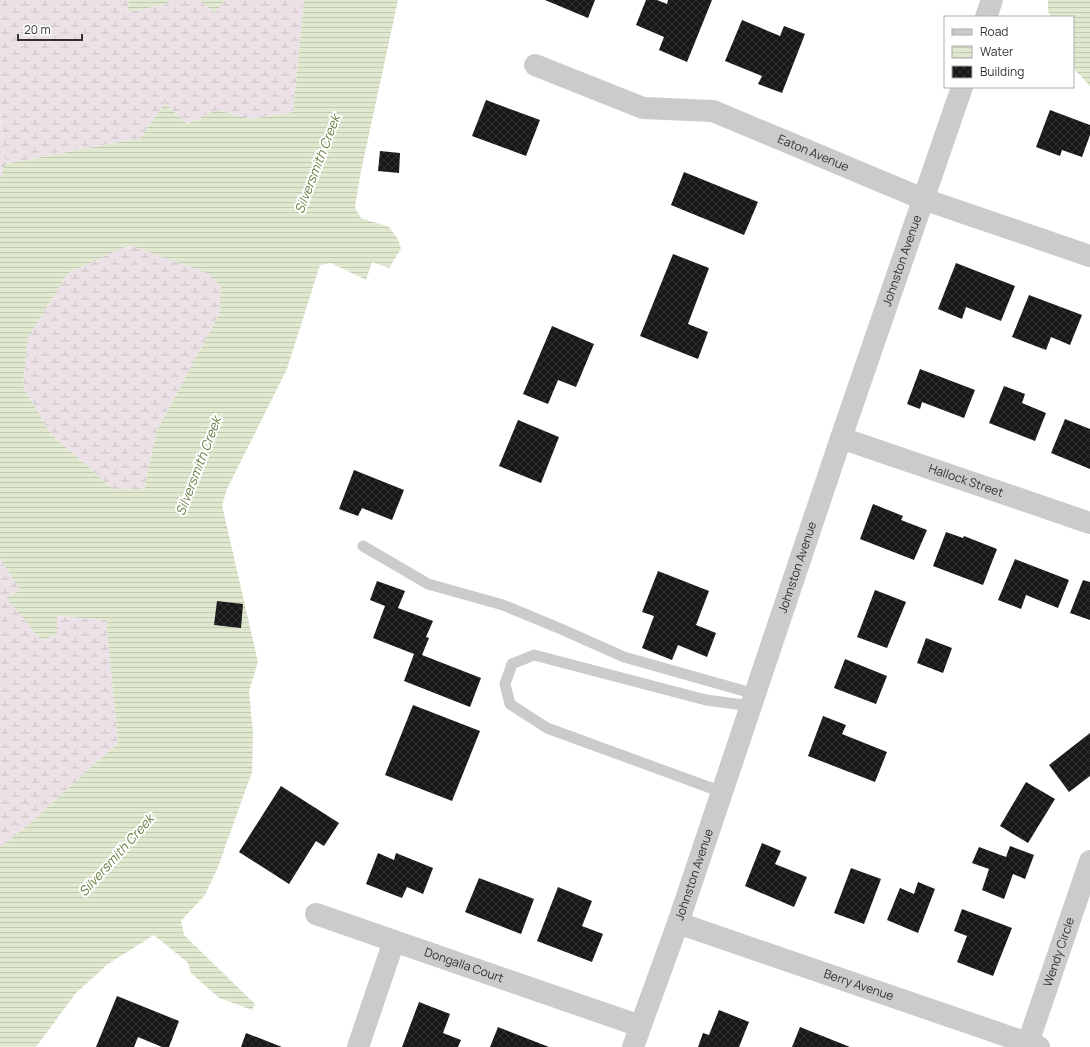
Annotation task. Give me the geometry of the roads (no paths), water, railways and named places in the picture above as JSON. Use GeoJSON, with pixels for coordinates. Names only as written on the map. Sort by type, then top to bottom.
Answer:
{"type":"FeatureCollection","features":[{"type":"Feature","properties":{"kind":"street"},"geometry":{"type":"LineString","coordinates":[[986,16],[992,0]]}},
{"type":"Feature","properties":{"kind":"street","name":"Eaton Avenue"},"geometry":{"type":"LineString","coordinates":[[535,65],[643,108],[713,111],[923,199],[1090,256]]}},
{"type":"Feature","properties":{"kind":"street","name":"Johnston Avenue"},"geometry":{"type":"LineString","coordinates":[[633,1047],[678,923],[841,438],[962,88]]}},
{"type":"Feature","properties":{"kind":"street","name":"Hallock Street"},"geometry":{"type":"LineString","coordinates":[[841,438],[1090,524]]}},
{"type":"Feature","properties":{"kind":"street","name":"Wendy Circle"},"geometry":{"type":"LineString","coordinates":[[1033,1045],[1090,861]]}},
{"type":"Feature","properties":{"kind":"street","name":"Dongalla Court"},"geometry":{"type":"LineString","coordinates":[[316,914],[640,1026]]}},
{"type":"Feature","properties":{"kind":"street","name":"Berry Avenue"},"geometry":{"type":"LineString","coordinates":[[678,923],[1033,1045]]}},
{"type":"Feature","properties":{"kind":"street"},"geometry":{"type":"LineString","coordinates":[[358,1047],[394,941]]}},
{"type":"Feature","properties":{"kind":"lane"},"geometry":{"type":"LineString","coordinates":[[363,546],[428,584],[504,606],[624,657],[753,700]]}},
{"type":"Feature","properties":{"kind":"lane"},"geometry":{"type":"LineString","coordinates":[[722,792],[547,728],[510,704],[505,684],[512,664],[534,655],[706,700],[753,700]]}},
{"type":"Feature","properties":{"kind":"water"},"geometry":{"type":"Polygon","coordinates":[[[129,0],[172,0],[164,5],[127,12],[129,0]]]}},
{"type":"Feature","properties":{"kind":"water"},"geometry":{"type":"Polygon","coordinates":[[[199,0],[225,0],[215,13],[199,0]]]}},
{"type":"Feature","properties":{"kind":"water","name":"Silversmith Creek"},"geometry":{"type":"Polygon","coordinates":[[[304,0],[398,0],[360,176],[355,208],[361,218],[389,227],[398,239],[401,249],[389,268],[372,262],[366,280],[331,263],[320,265],[287,369],[227,489],[222,505],[258,662],[249,691],[253,733],[252,772],[218,867],[205,895],[181,921],[184,935],[255,1004],[252,1010],[219,998],[191,973],[188,963],[154,935],[108,964],[76,993],[36,1047],[0,1047],[0,847],[14,837],[118,743],[106,620],[57,616],[57,635],[41,640],[6,598],[20,590],[0,559],[0,179],[5,164],[140,138],[165,103],[187,124],[217,110],[251,119],[293,112],[304,0]],[[129,245],[68,273],[28,338],[23,386],[50,433],[113,489],[144,489],[157,430],[219,314],[221,287],[210,274],[129,245]]]}},
{"type":"Feature","properties":{"kind":"water"},"geometry":{"type":"Polygon","coordinates":[[[1048,0],[1090,0],[1090,86],[1074,69],[1074,16],[1050,16],[1048,11],[1048,0]]]}}]}
